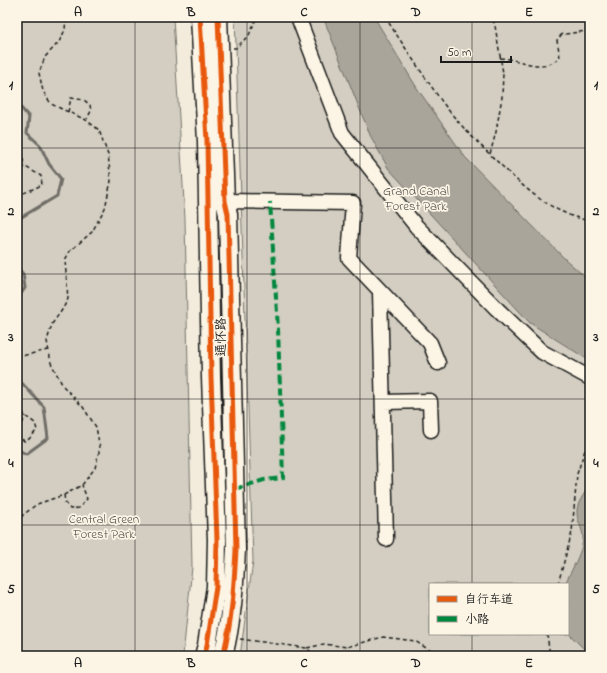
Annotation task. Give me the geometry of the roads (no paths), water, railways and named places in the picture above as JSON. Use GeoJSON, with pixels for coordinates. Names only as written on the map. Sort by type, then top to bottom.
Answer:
{"type":"FeatureCollection","features":[{"type":"Feature","properties":{"kind":"main road","name":"通怀路"},"geometry":{"type":"LineString","coordinates":[[200,17],[207,141],[211,369],[217,540],[216,587],[208,645],[204,656]]}},
{"type":"Feature","properties":{"kind":"main road","name":"通怀路"},"geometry":{"type":"LineString","coordinates":[[218,17],[226,201],[228,214],[236,541],[233,597],[228,637],[223,656]]}},
{"type":"Feature","properties":{"kind":"street"},"geometry":{"type":"LineString","coordinates":[[298,17],[342,133],[416,226],[497,309],[542,352],[590,378]]}},
{"type":"Feature","properties":{"kind":"street"},"geometry":{"type":"LineString","coordinates":[[226,201],[353,203],[348,258],[430,343],[438,363]]}},
{"type":"Feature","properties":{"kind":"street"},"geometry":{"type":"LineString","coordinates":[[380,291],[386,539]]}},
{"type":"Feature","properties":{"kind":"street"},"geometry":{"type":"LineString","coordinates":[[383,402],[430,401],[431,430]]}},
{"type":"Feature","properties":{"kind":"waterway"},"geometry":{"type":"LineString","coordinates":[[17,109],[21,108],[29,117],[27,133],[40,145],[49,164],[61,179],[57,196],[20,218],[17,226]]}},
{"type":"Feature","properties":{"kind":"waterway"},"geometry":{"type":"LineString","coordinates":[[17,267],[23,274],[25,288],[17,299]]}},
{"type":"Feature","properties":{"kind":"waterway"},"geometry":{"type":"LineString","coordinates":[[17,367],[19,380],[44,407],[48,438],[26,454],[17,449]]}},
{"type":"Feature","properties":{"kind":"park label","name":"Grand Canal Forest Park"},"geometry":{"type":"Point","coordinates":[416,198]}},
{"type":"Feature","properties":{"kind":"park label","name":"Central Green Forest Park"},"geometry":{"type":"Point","coordinates":[104,526]}}]}
